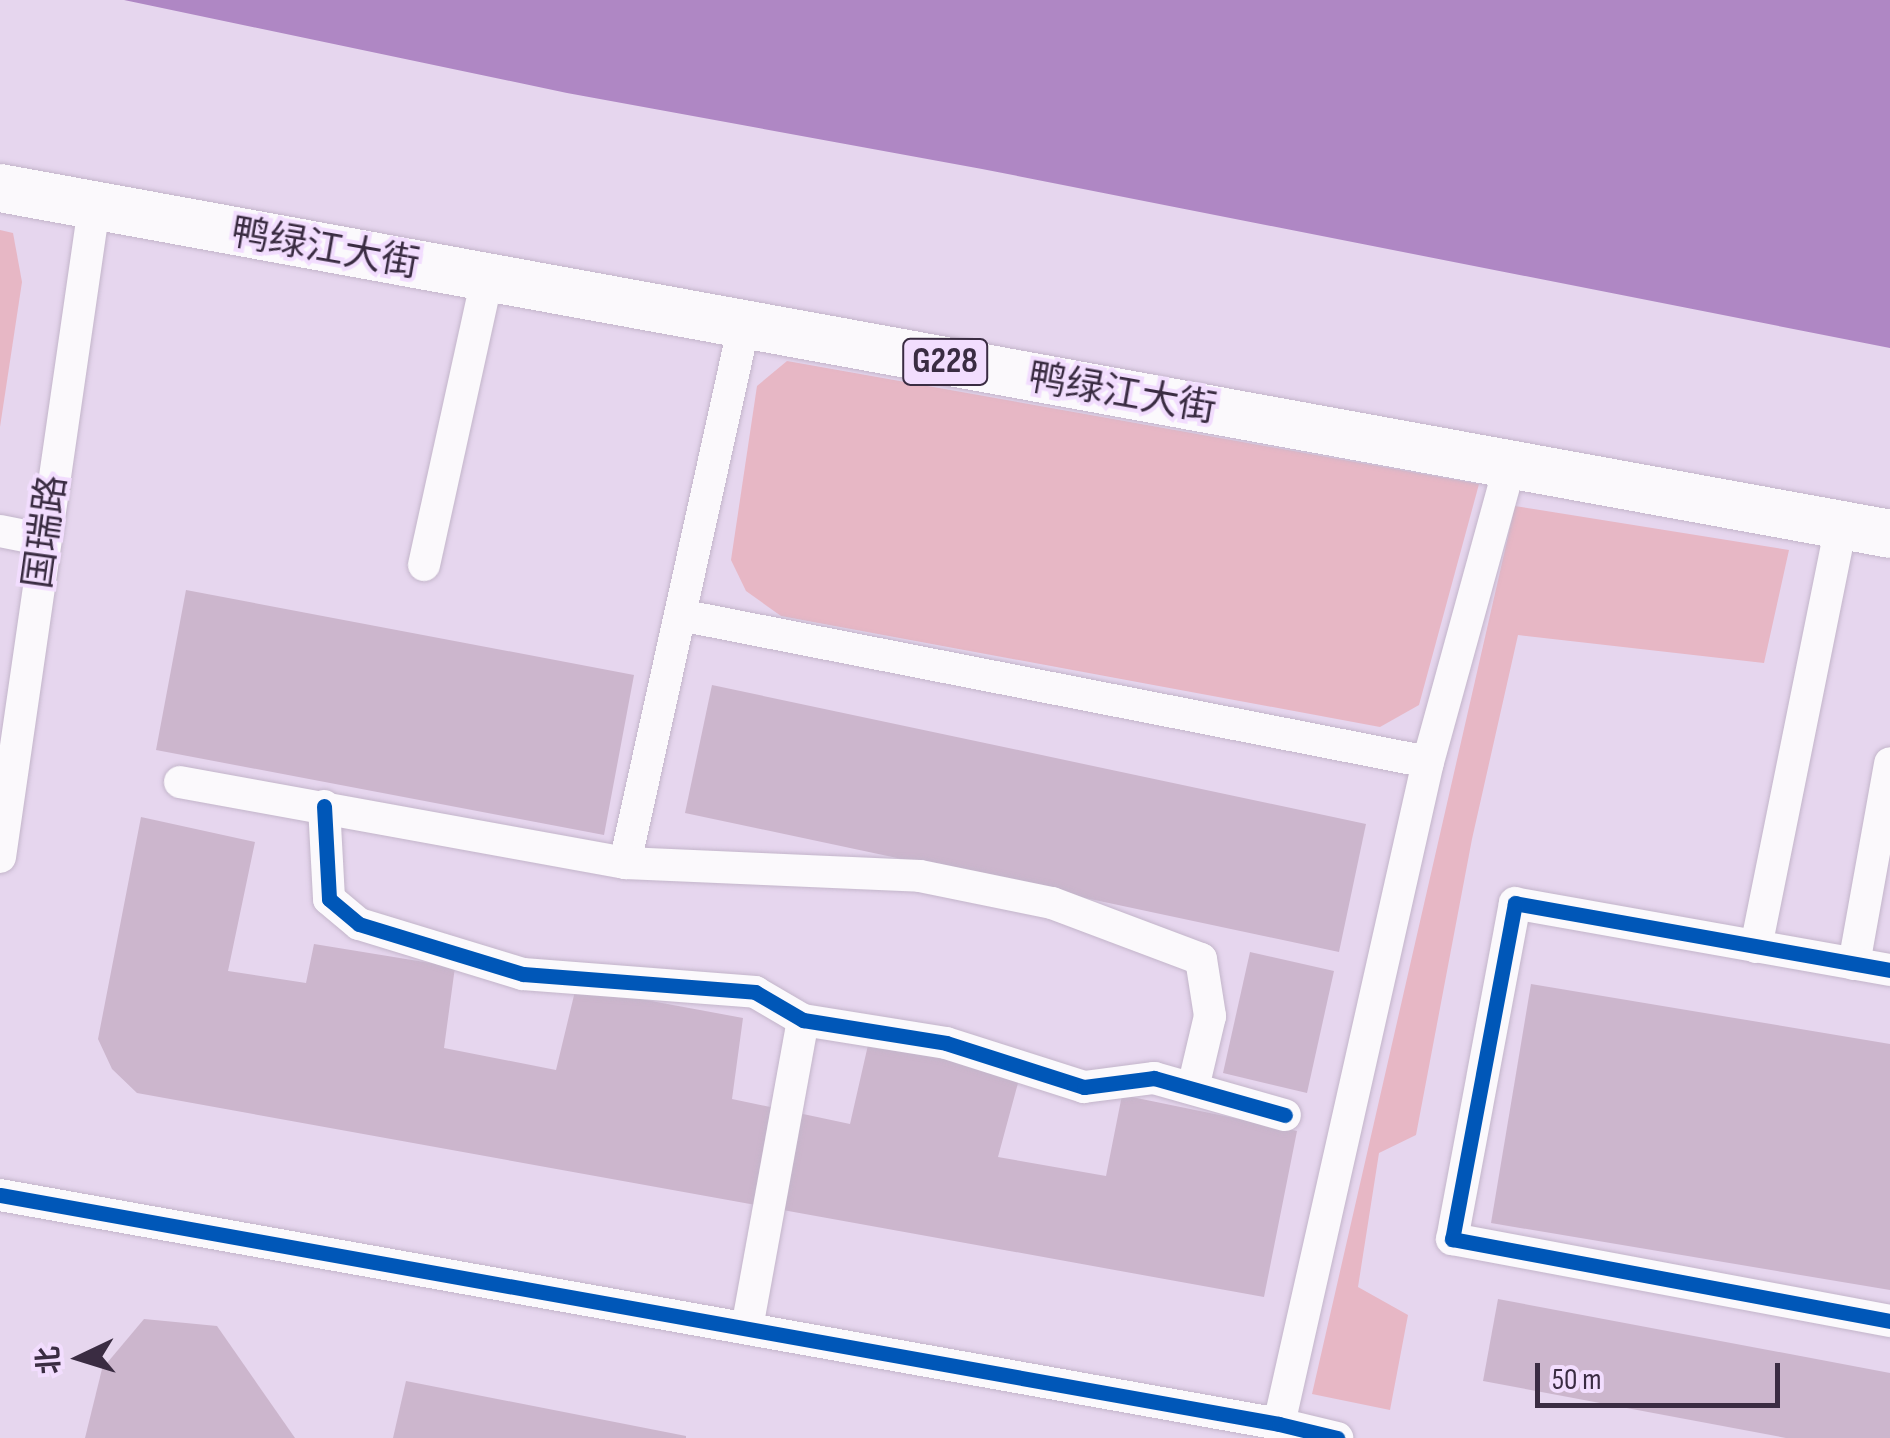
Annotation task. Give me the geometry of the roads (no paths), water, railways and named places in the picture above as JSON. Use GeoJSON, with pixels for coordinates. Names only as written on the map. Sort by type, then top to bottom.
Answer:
{"type":"FeatureCollection","features":[{"type":"Feature","properties":{"kind":"highway","name":"鸭绿江大街"},"geometry":{"type":"LineString","coordinates":[[0,188],[1890,534]]}},
{"type":"Feature","properties":{"kind":"street","name":"国瑞路"},"geometry":{"type":"LineString","coordinates":[[0,856],[94,207]]}},
{"type":"Feature","properties":{"kind":"street"},"geometry":{"type":"LineString","coordinates":[[424,565],[486,278]]}},
{"type":"Feature","properties":{"kind":"street"},"geometry":{"type":"LineString","coordinates":[[626,863],[744,325]]}},
{"type":"Feature","properties":{"kind":"street"},"geometry":{"type":"LineString","coordinates":[[1279,1424],[1428,762],[1510,465]]}},
{"type":"Feature","properties":{"kind":"street"},"geometry":{"type":"LineString","coordinates":[[1756,947],[1842,525]]}},
{"type":"Feature","properties":{"kind":"street"},"geometry":{"type":"LineString","coordinates":[[0,531],[45,540]]}},
{"type":"Feature","properties":{"kind":"street"},"geometry":{"type":"LineString","coordinates":[[680,614],[1428,762]]}},
{"type":"Feature","properties":{"kind":"street"},"geometry":{"type":"LineString","coordinates":[[1854,964],[1890,762]]}},
{"type":"Feature","properties":{"kind":"street"},"geometry":{"type":"LineString","coordinates":[[180,782],[626,863],[920,876],[1052,903],[1200,959],[1210,1016],[1193,1088]]}},
{"type":"Feature","properties":{"kind":"street"},"geometry":{"type":"LineString","coordinates":[[324,806],[329,899],[360,924],[522,974],[755,992],[803,1020],[946,1043],[1084,1087],[1154,1078],[1285,1116]]}},
{"type":"Feature","properties":{"kind":"street"},"geometry":{"type":"LineString","coordinates":[[1890,970],[1515,903],[1452,1239],[1890,1321]]}},
{"type":"Feature","properties":{"kind":"street"},"geometry":{"type":"LineString","coordinates":[[746,1328],[803,1020]]}},
{"type":"Feature","properties":{"kind":"street"},"geometry":{"type":"LineString","coordinates":[[0,1196],[1279,1424],[1337,1438]]}}]}
